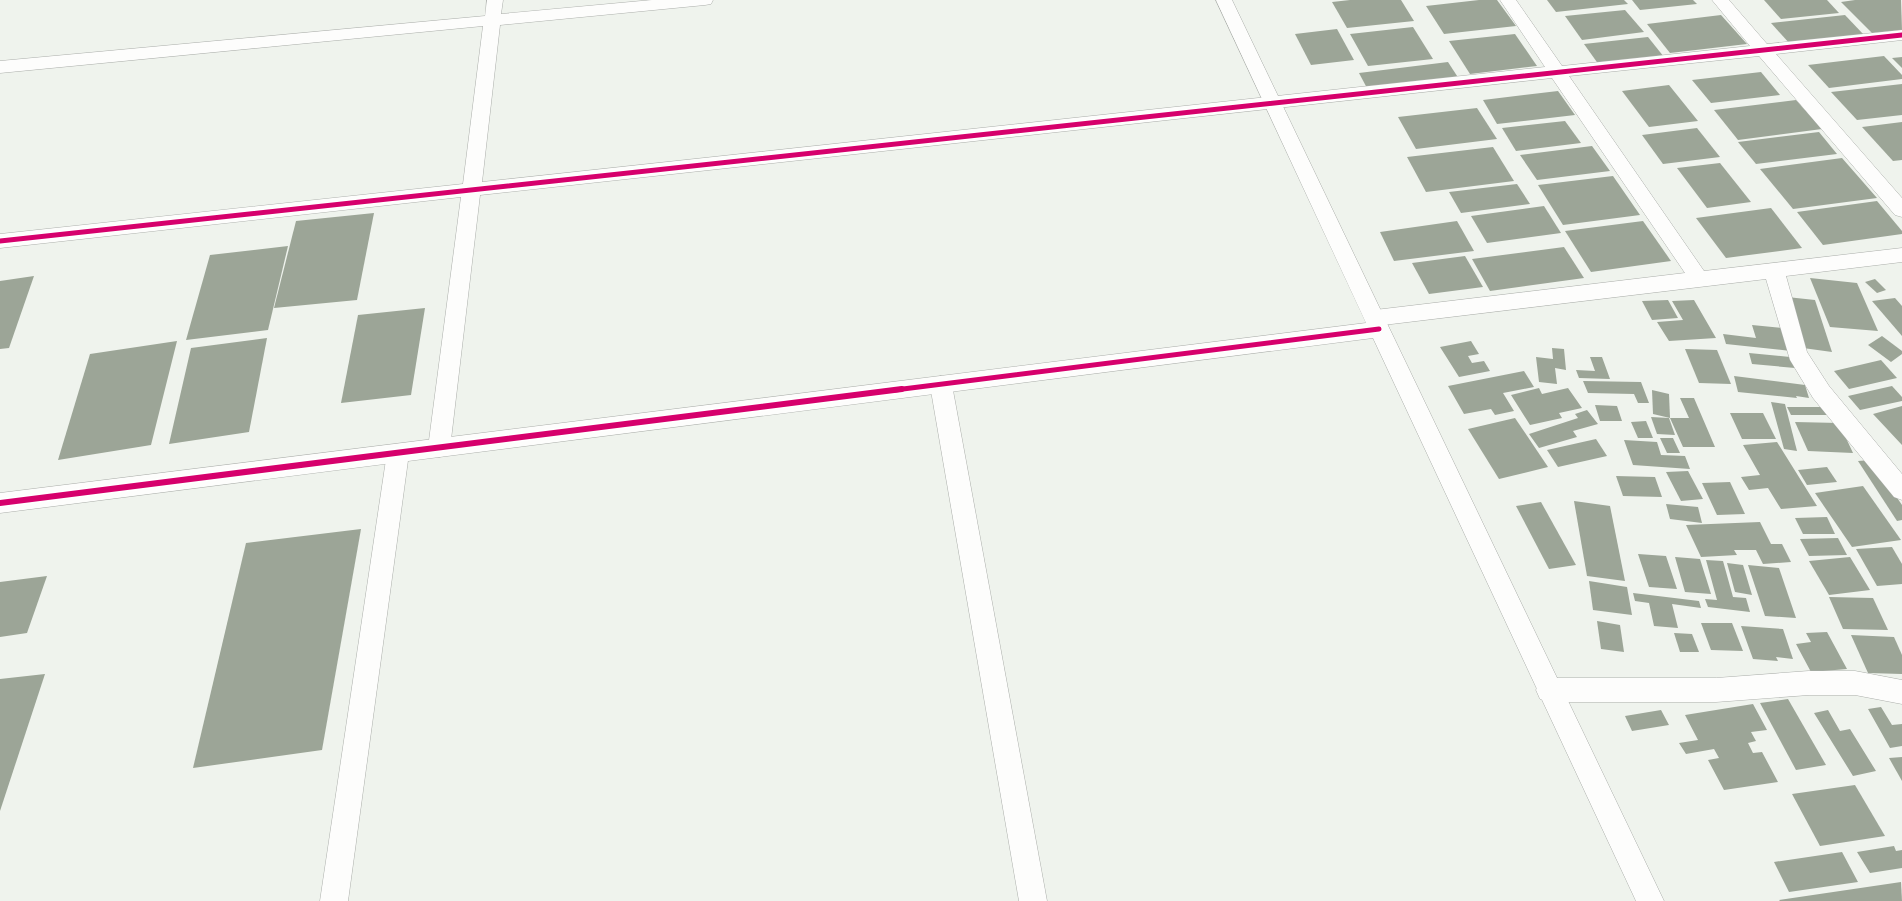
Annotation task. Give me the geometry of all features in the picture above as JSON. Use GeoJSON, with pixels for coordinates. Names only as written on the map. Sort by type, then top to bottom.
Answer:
{"type":"FeatureCollection","features":[{"type":"Feature","properties":{"kind":"street"},"geometry":{"type":"LineString","coordinates":[[439,448],[494,0]]}},
{"type":"Feature","properties":{"kind":"street"},"geometry":{"type":"LineString","coordinates":[[0,67],[705,0]]}},
{"type":"Feature","properties":{"kind":"street"},"geometry":{"type":"LineString","coordinates":[[1224,0],[1650,901]]}},
{"type":"Feature","properties":{"kind":"street"},"geometry":{"type":"LineString","coordinates":[[1508,0],[1699,279]]}},
{"type":"Feature","properties":{"kind":"street"},"geometry":{"type":"LineString","coordinates":[[1720,0],[1902,210]]}},
{"type":"Feature","properties":{"kind":"street"},"geometry":{"type":"LineString","coordinates":[[0,241],[1272,102],[1902,35]]}},
{"type":"Feature","properties":{"kind":"street"},"geometry":{"type":"LineString","coordinates":[[0,504],[941,385],[1699,279],[1902,255]]}},
{"type":"Feature","properties":{"kind":"street"},"geometry":{"type":"LineString","coordinates":[[1774,270],[1797,354],[1821,392],[1902,490]]}},
{"type":"Feature","properties":{"kind":"street"},"geometry":{"type":"LineString","coordinates":[[941,385],[1033,901]]}},
{"type":"Feature","properties":{"kind":"street"},"geometry":{"type":"LineString","coordinates":[[334,901],[398,453]]}},
{"type":"Feature","properties":{"kind":"street"},"geometry":{"type":"LineString","coordinates":[[1550,690],[1716,690],[1809,683],[1855,683],[1902,692]]}},
{"type":"Feature","properties":{"kind":"building"},"geometry":{"type":"Polygon","coordinates":[[[1350,0],[1401,0],[1414,21],[1347,28],[1332,2],[1350,0]]]}},
{"type":"Feature","properties":{"kind":"building"},"geometry":{"type":"Polygon","coordinates":[[[1479,0],[1497,0],[1516,26],[1444,34],[1426,6],[1479,0]]]}},
{"type":"Feature","properties":{"kind":"building"},"geometry":{"type":"Polygon","coordinates":[[[1547,0],[1624,0],[1628,4],[1556,12],[1547,0]]]}},
{"type":"Feature","properties":{"kind":"building"},"geometry":{"type":"Polygon","coordinates":[[[1632,0],[1693,0],[1697,4],[1640,10],[1632,0]]]}},
{"type":"Feature","properties":{"kind":"building"},"geometry":{"type":"Polygon","coordinates":[[[1764,0],[1827,0],[1839,13],[1781,19],[1764,0]]]}},
{"type":"Feature","properties":{"kind":"building"},"geometry":{"type":"Polygon","coordinates":[[[1855,0],[1901,0],[1902,30],[1872,33],[1841,2],[1855,0]]]}},
{"type":"Feature","properties":{"kind":"building"},"geometry":{"type":"Polygon","coordinates":[[[1625,10],[1644,32],[1582,40],[1565,16],[1625,10]]]}},
{"type":"Feature","properties":{"kind":"building"},"geometry":{"type":"Polygon","coordinates":[[[1721,15],[1747,44],[1670,53],[1647,24],[1721,15]]]}},
{"type":"Feature","properties":{"kind":"building"},"geometry":{"type":"Polygon","coordinates":[[[1845,15],[1864,35],[1790,44],[1771,23],[1845,15]]]}},
{"type":"Feature","properties":{"kind":"building"},"geometry":{"type":"Polygon","coordinates":[[[1413,27],[1433,59],[1368,66],[1350,34],[1413,27]]]}},
{"type":"Feature","properties":{"kind":"building"},"geometry":{"type":"Polygon","coordinates":[[[1337,29],[1354,60],[1311,65],[1295,34],[1337,29]]]}},
{"type":"Feature","properties":{"kind":"building"},"geometry":{"type":"Polygon","coordinates":[[[1515,34],[1537,66],[1470,74],[1449,41],[1515,34]]]}},
{"type":"Feature","properties":{"kind":"building"},"geometry":{"type":"Polygon","coordinates":[[[1648,37],[1664,57],[1599,65],[1584,44],[1648,37]]]}},
{"type":"Feature","properties":{"kind":"building"},"geometry":{"type":"Polygon","coordinates":[[[1884,56],[1902,75],[1902,79],[1829,88],[1808,65],[1884,56]]]}},
{"type":"Feature","properties":{"kind":"building"},"geometry":{"type":"Polygon","coordinates":[[[1902,57],[1902,68],[1892,58],[1902,57]]]}},
{"type":"Feature","properties":{"kind":"building"},"geometry":{"type":"Polygon","coordinates":[[[1448,62],[1459,79],[1368,90],[1359,73],[1448,62]]]}},
{"type":"Feature","properties":{"kind":"building"},"geometry":{"type":"Polygon","coordinates":[[[1761,72],[1780,95],[1711,103],[1692,80],[1761,72]]]}},
{"type":"Feature","properties":{"kind":"building"},"geometry":{"type":"Polygon","coordinates":[[[1902,84],[1902,115],[1857,120],[1831,92],[1902,84]]]}},
{"type":"Feature","properties":{"kind":"building"},"geometry":{"type":"Polygon","coordinates":[[[1669,85],[1698,121],[1649,127],[1622,91],[1669,85]]]}},
{"type":"Feature","properties":{"kind":"building"},"geometry":{"type":"Polygon","coordinates":[[[1558,91],[1575,115],[1497,124],[1483,100],[1558,91]]]}},
{"type":"Feature","properties":{"kind":"building"},"geometry":{"type":"Polygon","coordinates":[[[1796,100],[1822,129],[1738,140],[1714,110],[1796,100]]]}},
{"type":"Feature","properties":{"kind":"building"},"geometry":{"type":"Polygon","coordinates":[[[1477,108],[1497,139],[1416,149],[1398,117],[1477,108]]]}},
{"type":"Feature","properties":{"kind":"building"},"geometry":{"type":"Polygon","coordinates":[[[1565,121],[1581,143],[1516,151],[1502,128],[1565,121]]]}},
{"type":"Feature","properties":{"kind":"building"},"geometry":{"type":"Polygon","coordinates":[[[1902,122],[1902,160],[1893,161],[1862,127],[1902,122]]]}},
{"type":"Feature","properties":{"kind":"building"},"geometry":{"type":"Polygon","coordinates":[[[1697,128],[1720,157],[1663,164],[1642,135],[1697,128]]]}},
{"type":"Feature","properties":{"kind":"building"},"geometry":{"type":"Polygon","coordinates":[[[1819,132],[1837,154],[1756,164],[1738,142],[1819,132]]]}},
{"type":"Feature","properties":{"kind":"building"},"geometry":{"type":"Polygon","coordinates":[[[1592,146],[1610,171],[1537,180],[1520,155],[1592,146]]]}},
{"type":"Feature","properties":{"kind":"building"},"geometry":{"type":"Polygon","coordinates":[[[1493,147],[1514,181],[1426,192],[1407,157],[1493,147]]]}},
{"type":"Feature","properties":{"kind":"building"},"geometry":{"type":"Polygon","coordinates":[[[1842,158],[1877,198],[1793,209],[1760,169],[1842,158]]]}},
{"type":"Feature","properties":{"kind":"building"},"geometry":{"type":"Polygon","coordinates":[[[1720,163],[1751,202],[1707,208],[1677,168],[1720,163]]]}},
{"type":"Feature","properties":{"kind":"building"},"geometry":{"type":"Polygon","coordinates":[[[1613,176],[1640,215],[1563,225],[1538,185],[1613,176]]]}},
{"type":"Feature","properties":{"kind":"building"},"geometry":{"type":"Polygon","coordinates":[[[1517,184],[1530,204],[1461,213],[1449,192],[1517,184]]]}},
{"type":"Feature","properties":{"kind":"building"},"geometry":{"type":"Polygon","coordinates":[[[1877,201],[1902,231],[1902,234],[1823,245],[1797,212],[1877,201]]]}},
{"type":"Feature","properties":{"kind":"building"},"geometry":{"type":"Polygon","coordinates":[[[1544,206],[1561,233],[1487,243],[1471,216],[1544,206]]]}},
{"type":"Feature","properties":{"kind":"building"},"geometry":{"type":"Polygon","coordinates":[[[1771,208],[1802,248],[1726,258],[1696,218],[1771,208]]]}},
{"type":"Feature","properties":{"kind":"building"},"geometry":{"type":"Polygon","coordinates":[[[374,213],[357,300],[274,308],[296,221],[374,213]]]}},
{"type":"Feature","properties":{"kind":"building"},"geometry":{"type":"Polygon","coordinates":[[[1457,221],[1474,251],[1394,261],[1380,232],[1457,221]]]}},
{"type":"Feature","properties":{"kind":"building"},"geometry":{"type":"Polygon","coordinates":[[[1643,221],[1671,261],[1591,272],[1565,231],[1643,221]]]}},
{"type":"Feature","properties":{"kind":"building"},"geometry":{"type":"Polygon","coordinates":[[[288,246],[268,330],[186,340],[210,255],[288,246]]]}},
{"type":"Feature","properties":{"kind":"building"},"geometry":{"type":"Polygon","coordinates":[[[1564,247],[1584,278],[1490,291],[1472,259],[1564,247]]]}},
{"type":"Feature","properties":{"kind":"building"},"geometry":{"type":"Polygon","coordinates":[[[1465,256],[1483,287],[1429,294],[1412,263],[1465,256]]]}},
{"type":"Feature","properties":{"kind":"building"},"geometry":{"type":"Polygon","coordinates":[[[34,276],[9,348],[0,349],[0,281],[34,276]]]}},
{"type":"Feature","properties":{"kind":"building"},"geometry":{"type":"Polygon","coordinates":[[[1810,278],[1857,283],[1878,331],[1830,327],[1810,278]]]}},
{"type":"Feature","properties":{"kind":"building"},"geometry":{"type":"Polygon","coordinates":[[[1875,279],[1886,290],[1877,293],[1865,282],[1875,279]]]}},
{"type":"Feature","properties":{"kind":"building"},"geometry":{"type":"Polygon","coordinates":[[[1787,297],[1815,300],[1832,352],[1803,348],[1787,297]]]}},
{"type":"Feature","properties":{"kind":"building"},"geometry":{"type":"Polygon","coordinates":[[[1895,298],[1902,306],[1902,336],[1872,301],[1895,298]]]}},
{"type":"Feature","properties":{"kind":"building"},"geometry":{"type":"Polygon","coordinates":[[[1668,300],[1678,318],[1652,320],[1642,301],[1668,300]]]}},
{"type":"Feature","properties":{"kind":"building"},"geometry":{"type":"Polygon","coordinates":[[[1694,300],[1716,338],[1669,341],[1657,322],[1683,320],[1672,301],[1694,300]]]}},
{"type":"Feature","properties":{"kind":"building"},"geometry":{"type":"Polygon","coordinates":[[[425,308],[411,395],[341,403],[358,315],[425,308]]]}},
{"type":"Feature","properties":{"kind":"building"},"geometry":{"type":"Polygon","coordinates":[[[1752,325],[1783,328],[1791,351],[1726,344],[1723,334],[1756,338],[1752,325]]]}},
{"type":"Feature","properties":{"kind":"building"},"geometry":{"type":"Polygon","coordinates":[[[1882,336],[1902,351],[1902,354],[1891,362],[1868,345],[1882,336]]]}},
{"type":"Feature","properties":{"kind":"building"},"geometry":{"type":"Polygon","coordinates":[[[267,338],[249,432],[169,444],[191,348],[267,338]]]}},
{"type":"Feature","properties":{"kind":"building"},"geometry":{"type":"Polygon","coordinates":[[[177,341],[151,445],[58,460],[90,354],[177,341]]]}},
{"type":"Feature","properties":{"kind":"building"},"geometry":{"type":"Polygon","coordinates":[[[1471,341],[1479,354],[1468,356],[1472,363],[1484,361],[1490,371],[1459,377],[1440,347],[1471,341]]]}},
{"type":"Feature","properties":{"kind":"building"},"geometry":{"type":"Polygon","coordinates":[[[1552,348],[1564,349],[1566,370],[1555,368],[1557,384],[1539,382],[1536,357],[1553,359],[1552,348]]]}},
{"type":"Feature","properties":{"kind":"building"},"geometry":{"type":"Polygon","coordinates":[[[1685,349],[1717,350],[1731,384],[1699,383],[1685,349]]]}},
{"type":"Feature","properties":{"kind":"building"},"geometry":{"type":"Polygon","coordinates":[[[1749,353],[1790,357],[1795,368],[1752,364],[1749,353]]]}},
{"type":"Feature","properties":{"kind":"building"},"geometry":{"type":"Polygon","coordinates":[[[1590,357],[1602,357],[1610,379],[1579,378],[1576,370],[1595,371],[1590,357]]]}},
{"type":"Feature","properties":{"kind":"building"},"geometry":{"type":"Polygon","coordinates":[[[1881,360],[1897,378],[1849,389],[1834,371],[1881,360]]]}},
{"type":"Feature","properties":{"kind":"building"},"geometry":{"type":"Polygon","coordinates":[[[1524,371],[1534,387],[1503,393],[1514,411],[1495,415],[1491,409],[1464,414],[1448,386],[1524,371]]]}},
{"type":"Feature","properties":{"kind":"building"},"geometry":{"type":"Polygon","coordinates":[[[1734,376],[1805,385],[1809,398],[1738,392],[1734,376]]]}},
{"type":"Feature","properties":{"kind":"building"},"geometry":{"type":"Polygon","coordinates":[[[1583,381],[1641,382],[1649,403],[1638,403],[1634,394],[1588,393],[1583,381]]]}},
{"type":"Feature","properties":{"kind":"building"},"geometry":{"type":"Polygon","coordinates":[[[1892,386],[1902,397],[1902,401],[1860,410],[1848,396],[1892,386]]]}},
{"type":"Feature","properties":{"kind":"building"},"geometry":{"type":"Polygon","coordinates":[[[1539,388],[1542,394],[1568,388],[1582,408],[1559,413],[1562,418],[1530,425],[1511,395],[1539,388]]]}},
{"type":"Feature","properties":{"kind":"building"},"geometry":{"type":"Polygon","coordinates":[[[1652,390],[1669,394],[1670,418],[1653,414],[1652,390]]]}},
{"type":"Feature","properties":{"kind":"building"},"geometry":{"type":"Polygon","coordinates":[[[1680,398],[1694,398],[1715,447],[1683,447],[1670,418],[1689,418],[1680,398]]]}},
{"type":"Feature","properties":{"kind":"building"},"geometry":{"type":"Polygon","coordinates":[[[1771,402],[1785,404],[1797,451],[1784,449],[1771,402]]]}},
{"type":"Feature","properties":{"kind":"building"},"geometry":{"type":"Polygon","coordinates":[[[1595,405],[1617,406],[1622,421],[1600,421],[1595,405]]]}},
{"type":"Feature","properties":{"kind":"building"},"geometry":{"type":"Polygon","coordinates":[[[1902,406],[1902,445],[1873,414],[1902,406]]]}},
{"type":"Feature","properties":{"kind":"building"},"geometry":{"type":"Polygon","coordinates":[[[1787,407],[1827,407],[1831,415],[1791,415],[1787,407]]]}},
{"type":"Feature","properties":{"kind":"building"},"geometry":{"type":"Polygon","coordinates":[[[1587,410],[1598,424],[1573,431],[1577,437],[1539,448],[1529,434],[1578,418],[1575,414],[1587,410]]]}},
{"type":"Feature","properties":{"kind":"building"},"geometry":{"type":"Polygon","coordinates":[[[1730,413],[1763,413],[1776,439],[1742,439],[1730,413]]]}},
{"type":"Feature","properties":{"kind":"building"},"geometry":{"type":"Polygon","coordinates":[[[1651,417],[1669,418],[1675,435],[1657,434],[1651,417]]]}},
{"type":"Feature","properties":{"kind":"building"},"geometry":{"type":"Polygon","coordinates":[[[1515,418],[1548,467],[1499,479],[1468,429],[1515,418]]]}},
{"type":"Feature","properties":{"kind":"building"},"geometry":{"type":"Polygon","coordinates":[[[1646,421],[1653,438],[1638,438],[1631,422],[1646,421]]]}},
{"type":"Feature","properties":{"kind":"building"},"geometry":{"type":"Polygon","coordinates":[[[1795,422],[1839,423],[1853,453],[1808,451],[1795,422]]]}},
{"type":"Feature","properties":{"kind":"building"},"geometry":{"type":"Polygon","coordinates":[[[1660,438],[1673,438],[1680,453],[1667,453],[1660,438]]]}},
{"type":"Feature","properties":{"kind":"building"},"geometry":{"type":"Polygon","coordinates":[[[1596,439],[1607,456],[1558,467],[1547,450],[1596,439]]]}},
{"type":"Feature","properties":{"kind":"building"},"geometry":{"type":"Polygon","coordinates":[[[1624,440],[1657,442],[1661,455],[1685,456],[1690,469],[1633,465],[1624,440]]]}},
{"type":"Feature","properties":{"kind":"building"},"geometry":{"type":"Polygon","coordinates":[[[1777,442],[1817,506],[1781,509],[1768,488],[1749,490],[1741,477],[1760,475],[1743,445],[1777,442]]]}},
{"type":"Feature","properties":{"kind":"building"},"geometry":{"type":"Polygon","coordinates":[[[1871,460],[1902,505],[1902,520],[1897,521],[1858,461],[1871,460]]]}},
{"type":"Feature","properties":{"kind":"building"},"geometry":{"type":"Polygon","coordinates":[[[1827,467],[1837,482],[1807,485],[1798,470],[1827,467]]]}},
{"type":"Feature","properties":{"kind":"building"},"geometry":{"type":"Polygon","coordinates":[[[1688,471],[1703,499],[1681,501],[1666,472],[1688,471]]]}},
{"type":"Feature","properties":{"kind":"building"},"geometry":{"type":"Polygon","coordinates":[[[1616,476],[1655,477],[1662,497],[1623,496],[1616,476]]]}},
{"type":"Feature","properties":{"kind":"building"},"geometry":{"type":"Polygon","coordinates":[[[1730,482],[1745,514],[1717,515],[1702,483],[1730,482]]]}},
{"type":"Feature","properties":{"kind":"building"},"geometry":{"type":"Polygon","coordinates":[[[1863,486],[1901,540],[1852,547],[1815,493],[1863,486]]]}},
{"type":"Feature","properties":{"kind":"building"},"geometry":{"type":"Polygon","coordinates":[[[1574,501],[1610,506],[1625,581],[1587,576],[1574,501]]]}},
{"type":"Feature","properties":{"kind":"building"},"geometry":{"type":"Polygon","coordinates":[[[1541,502],[1576,565],[1549,569],[1516,506],[1541,502]]]}},
{"type":"Feature","properties":{"kind":"building"},"geometry":{"type":"Polygon","coordinates":[[[1666,504],[1698,507],[1702,523],[1670,519],[1666,504]]]}},
{"type":"Feature","properties":{"kind":"building"},"geometry":{"type":"Polygon","coordinates":[[[1827,517],[1835,534],[1803,534],[1795,518],[1827,517]]]}},
{"type":"Feature","properties":{"kind":"building"},"geometry":{"type":"Polygon","coordinates":[[[1760,522],[1771,544],[1782,544],[1791,562],[1763,564],[1756,550],[1734,550],[1737,555],[1701,557],[1686,525],[1760,522]]]}},
{"type":"Feature","properties":{"kind":"building"},"geometry":{"type":"Polygon","coordinates":[[[361,529],[322,750],[193,768],[246,543],[361,529]]]}},
{"type":"Feature","properties":{"kind":"building"},"geometry":{"type":"Polygon","coordinates":[[[1838,538],[1847,555],[1809,556],[1800,539],[1838,538]]]}},
{"type":"Feature","properties":{"kind":"building"},"geometry":{"type":"Polygon","coordinates":[[[1892,547],[1902,564],[1902,584],[1877,586],[1856,549],[1892,547]]]}},
{"type":"Feature","properties":{"kind":"building"},"geometry":{"type":"Polygon","coordinates":[[[1638,554],[1666,556],[1677,589],[1649,587],[1638,554]]]}},
{"type":"Feature","properties":{"kind":"building"},"geometry":{"type":"Polygon","coordinates":[[[1675,557],[1700,559],[1711,594],[1685,592],[1675,557]]]}},
{"type":"Feature","properties":{"kind":"building"},"geometry":{"type":"Polygon","coordinates":[[[1850,557],[1870,590],[1829,595],[1809,561],[1850,557]]]}},
{"type":"Feature","properties":{"kind":"building"},"geometry":{"type":"Polygon","coordinates":[[[1706,560],[1723,561],[1733,597],[1746,598],[1750,612],[1708,607],[1705,599],[1717,600],[1706,560]]]}},
{"type":"Feature","properties":{"kind":"building"},"geometry":{"type":"Polygon","coordinates":[[[1727,563],[1743,565],[1752,595],[1735,592],[1727,563]]]}},
{"type":"Feature","properties":{"kind":"building"},"geometry":{"type":"Polygon","coordinates":[[[1748,565],[1779,568],[1796,618],[1765,616],[1748,565]]]}},
{"type":"Feature","properties":{"kind":"building"},"geometry":{"type":"Polygon","coordinates":[[[47,576],[27,633],[0,637],[0,582],[47,576]]]}},
{"type":"Feature","properties":{"kind":"building"},"geometry":{"type":"Polygon","coordinates":[[[1589,581],[1627,587],[1632,615],[1593,610],[1589,581]]]}},
{"type":"Feature","properties":{"kind":"building"},"geometry":{"type":"Polygon","coordinates":[[[1633,593],[1699,601],[1701,608],[1672,604],[1678,628],[1654,626],[1649,603],[1635,601],[1633,593]]]}},
{"type":"Feature","properties":{"kind":"building"},"geometry":{"type":"Polygon","coordinates":[[[1829,597],[1873,598],[1888,630],[1843,629],[1829,597]]]}},
{"type":"Feature","properties":{"kind":"building"},"geometry":{"type":"Polygon","coordinates":[[[1597,621],[1620,625],[1624,652],[1601,649],[1597,621]]]}},
{"type":"Feature","properties":{"kind":"building"},"geometry":{"type":"Polygon","coordinates":[[[1701,623],[1732,623],[1743,651],[1711,650],[1701,623]]]}},
{"type":"Feature","properties":{"kind":"building"},"geometry":{"type":"Polygon","coordinates":[[[1741,626],[1783,629],[1793,659],[1776,657],[1778,661],[1753,659],[1741,626]]]}},
{"type":"Feature","properties":{"kind":"building"},"geometry":{"type":"Polygon","coordinates":[[[1827,632],[1847,669],[1811,672],[1796,644],[1811,642],[1806,633],[1827,632]]]}},
{"type":"Feature","properties":{"kind":"building"},"geometry":{"type":"Polygon","coordinates":[[[1674,633],[1692,634],[1699,652],[1680,652],[1674,633]]]}},
{"type":"Feature","properties":{"kind":"building"},"geometry":{"type":"Polygon","coordinates":[[[1851,635],[1894,637],[1902,655],[1902,674],[1868,673],[1851,635]]]}},
{"type":"Feature","properties":{"kind":"building"},"geometry":{"type":"Polygon","coordinates":[[[45,674],[0,811],[0,679],[45,674]]]}},
{"type":"Feature","properties":{"kind":"building"},"geometry":{"type":"Polygon","coordinates":[[[1788,699],[1826,765],[1796,770],[1760,703],[1788,699]]]}},
{"type":"Feature","properties":{"kind":"building"},"geometry":{"type":"Polygon","coordinates":[[[1753,704],[1767,730],[1751,732],[1756,741],[1748,743],[1753,753],[1762,752],[1778,782],[1724,790],[1708,760],[1719,758],[1714,749],[1686,754],[1679,743],[1698,740],[1685,715],[1753,704]]]}},
{"type":"Feature","properties":{"kind":"building"},"geometry":{"type":"Polygon","coordinates":[[[1881,707],[1892,725],[1902,724],[1902,746],[1890,748],[1868,709],[1881,707]]]}},
{"type":"Feature","properties":{"kind":"building"},"geometry":{"type":"Polygon","coordinates":[[[1661,710],[1669,725],[1632,731],[1625,716],[1661,710]]]}},
{"type":"Feature","properties":{"kind":"building"},"geometry":{"type":"Polygon","coordinates":[[[1828,710],[1840,731],[1850,729],[1876,771],[1853,776],[1814,713],[1828,710]]]}},
{"type":"Feature","properties":{"kind":"building"},"geometry":{"type":"Polygon","coordinates":[[[1902,757],[1902,781],[1889,758],[1902,757]]]}},
{"type":"Feature","properties":{"kind":"building"},"geometry":{"type":"Polygon","coordinates":[[[1855,785],[1885,836],[1820,846],[1792,794],[1855,785]]]}},
{"type":"Feature","properties":{"kind":"building"},"geometry":{"type":"Polygon","coordinates":[[[1894,846],[1896,851],[1902,850],[1902,868],[1870,873],[1857,852],[1894,846]]]}},
{"type":"Feature","properties":{"kind":"building"},"geometry":{"type":"Polygon","coordinates":[[[1842,852],[1858,882],[1789,892],[1774,862],[1842,852]]]}},
{"type":"Feature","properties":{"kind":"building"},"geometry":{"type":"Polygon","coordinates":[[[1901,882],[1902,901],[1779,900],[1901,882]]]}},
{"type":"Feature","properties":{"kind":"cycle path"},"geometry":{"type":"LineString","coordinates":[[0,241],[1272,102],[1902,35]]}},
{"type":"Feature","properties":{"kind":"cycle path"},"geometry":{"type":"LineString","coordinates":[[0,503],[1379,329]]}}]}
